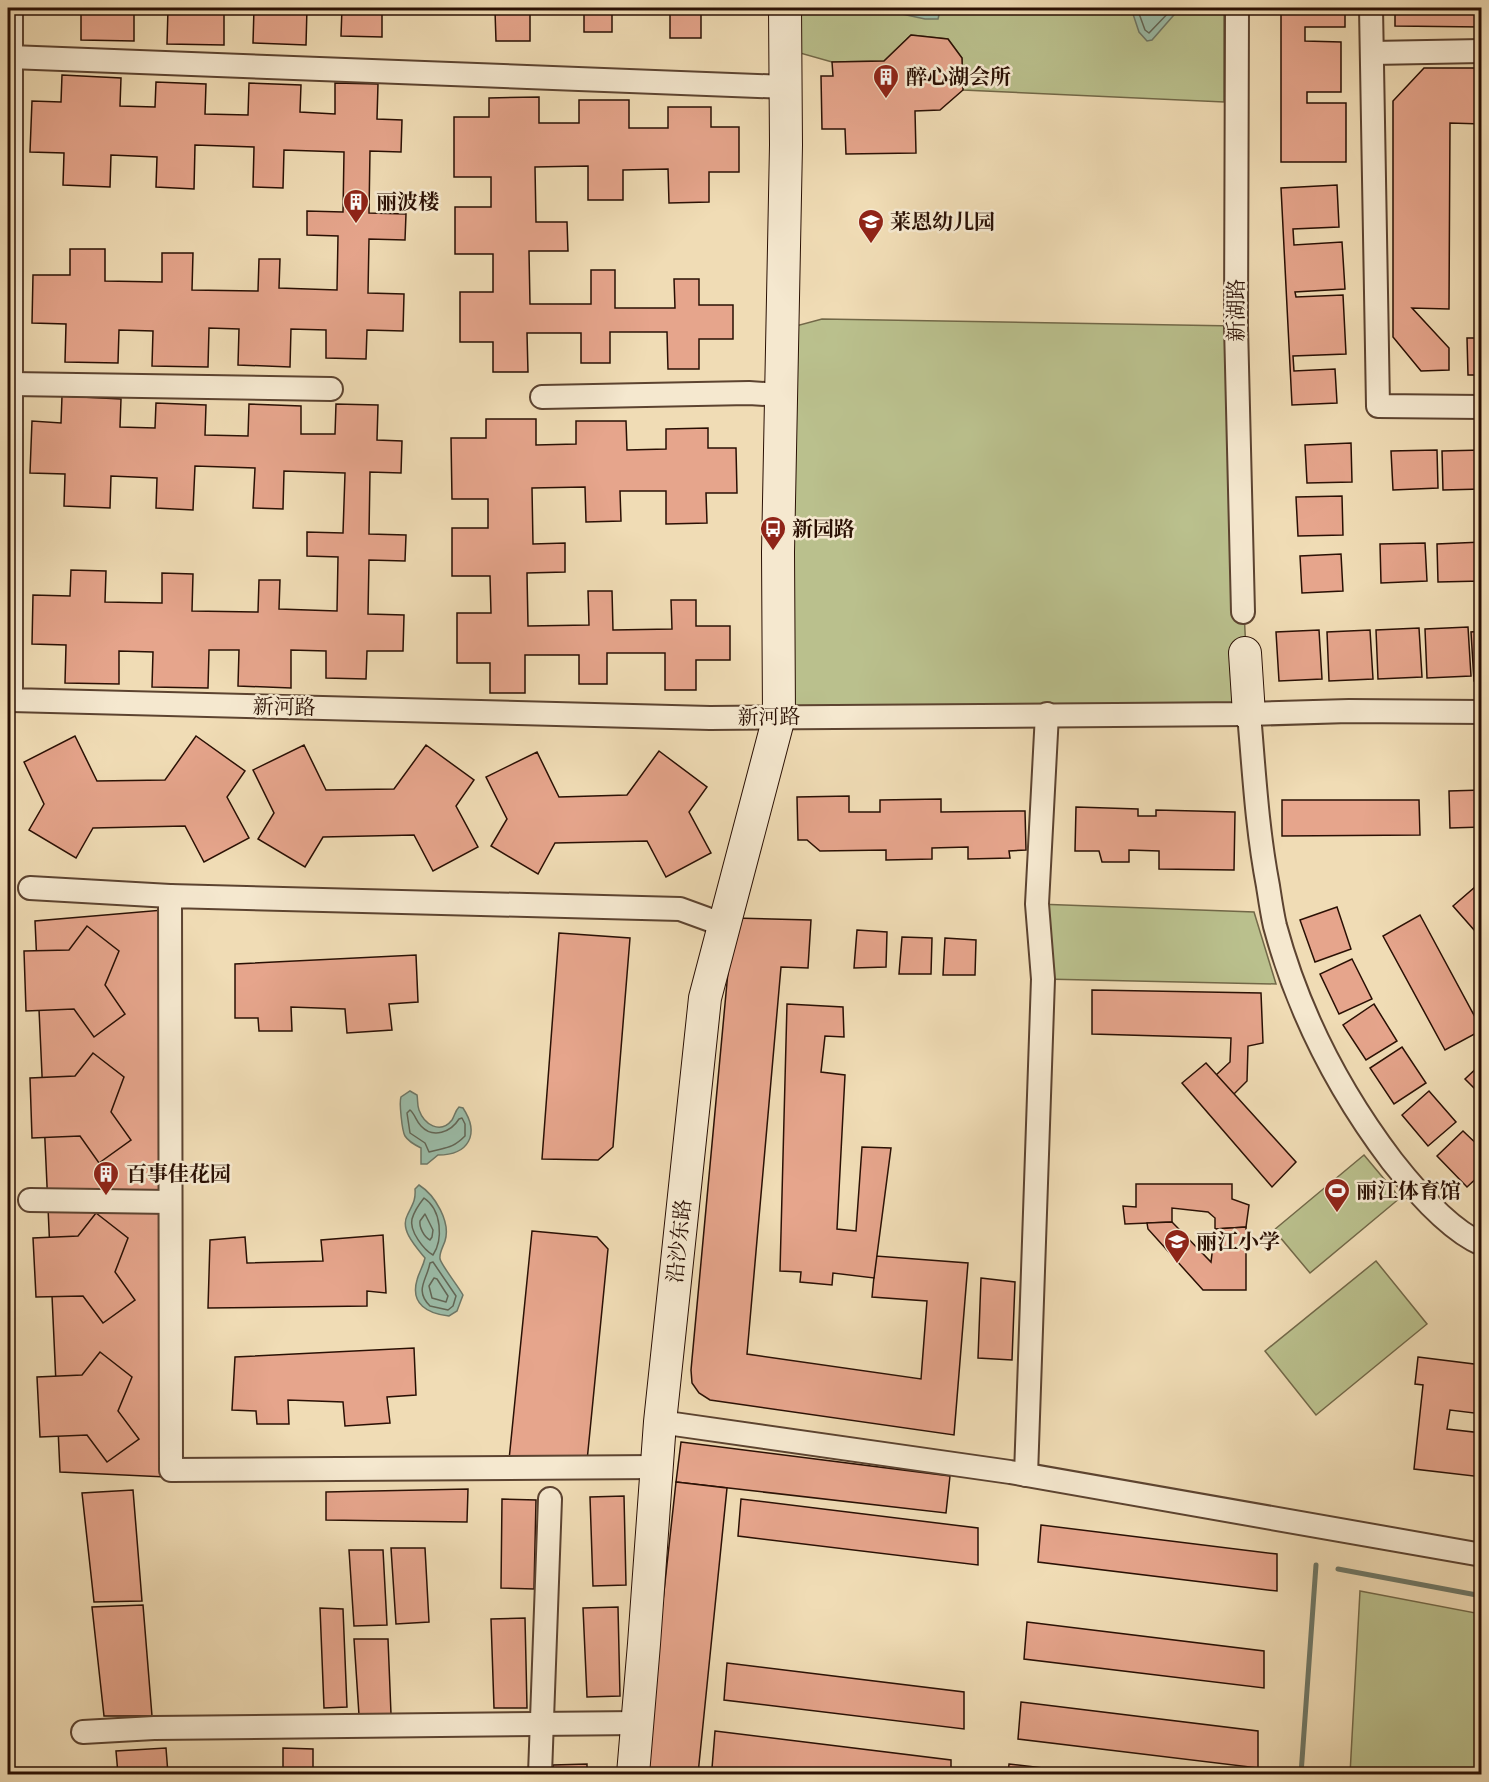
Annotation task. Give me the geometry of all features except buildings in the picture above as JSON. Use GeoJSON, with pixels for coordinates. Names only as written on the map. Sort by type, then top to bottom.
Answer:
{"type":"FeatureCollection","features":[{"type":"Feature","properties":{"kind":"street","name":"新河路"},"geometry":{"type":"LineString","coordinates":[[11,8],[11,700],[699,718],[1249,714],[1349,711],[1482,712]]}},
{"type":"Feature","properties":{"kind":"street"},"geometry":{"type":"LineString","coordinates":[[779,717],[778,552],[786,87],[785,8]]}},
{"type":"Feature","properties":{"kind":"street","name":"新湖路"},"geometry":{"type":"LineString","coordinates":[[1237,8],[1236,326],[1243,612]]}},
{"type":"Feature","properties":{"kind":"street"},"geometry":{"type":"LineString","coordinates":[[1371,8],[1378,406],[1482,407]]}},
{"type":"Feature","properties":{"kind":"street"},"geometry":{"type":"LineString","coordinates":[[1372,53],[1482,51]]}},
{"type":"Feature","properties":{"kind":"street"},"geometry":{"type":"LineString","coordinates":[[10,57],[786,87]]}},
{"type":"Feature","properties":{"kind":"street"},"geometry":{"type":"LineString","coordinates":[[12,384],[331,389]]}},
{"type":"Feature","properties":{"kind":"street"},"geometry":{"type":"LineString","coordinates":[[542,397],[749,393],[782,395]]}},
{"type":"Feature","properties":{"kind":"street"},"geometry":{"type":"LineString","coordinates":[[1245,653],[1258,822],[1275,925],[1314,1035],[1376,1139],[1407,1180],[1437,1212],[1473,1240],[1482,1244]]}},
{"type":"Feature","properties":{"kind":"street"},"geometry":{"type":"LineString","coordinates":[[1026,1475],[1043,979],[1037,904],[1047,714]]}},
{"type":"Feature","properties":{"kind":"street","name":"沿沙东路"},"geometry":{"type":"LineString","coordinates":[[633,1774],[660,1422],[705,998],[779,717]]}},
{"type":"Feature","properties":{"kind":"street"},"geometry":{"type":"LineString","coordinates":[[30,888],[170,896],[680,909],[724,925]]}},
{"type":"Feature","properties":{"kind":"street"},"geometry":{"type":"LineString","coordinates":[[170,896],[171,1470],[657,1467]]}},
{"type":"Feature","properties":{"kind":"street"},"geometry":{"type":"LineString","coordinates":[[30,1200],[170,1202]]}},
{"type":"Feature","properties":{"kind":"street"},"geometry":{"type":"LineString","coordinates":[[660,1422],[1026,1475],[1482,1555]]}},
{"type":"Feature","properties":{"kind":"street"},"geometry":{"type":"LineString","coordinates":[[540,1774],[550,1499]]}},
{"type":"Feature","properties":{"kind":"street"},"geometry":{"type":"LineString","coordinates":[[83,1732],[154,1728],[638,1723]]}},
{"type":"Feature","properties":{"kind":"shaded area"},"geometry":{"type":"Polygon","coordinates":[[[799,8],[1224,8],[1224,102],[963,90],[962,58],[948,39],[911,35],[884,61],[832,62],[800,53],[799,8]]]}},
{"type":"Feature","properties":{"kind":"shaded area"},"geometry":{"type":"Polygon","coordinates":[[[822,319],[1236,326],[1238,486],[1249,714],[781,717],[792,327],[822,319]]]}},
{"type":"Feature","properties":{"kind":"shaded area"},"geometry":{"type":"Polygon","coordinates":[[[1037,904],[1254,912],[1276,984],[1043,979],[1037,904]]]}},
{"type":"Feature","properties":{"kind":"shaded area","name":"丽江体育馆"},"geometry":{"type":"Polygon","coordinates":[[[1364,1155],[1400,1198],[1310,1273],[1274,1230],[1364,1155]]]}},
{"type":"Feature","properties":{"kind":"shaded area"},"geometry":{"type":"Polygon","coordinates":[[[1376,1261],[1427,1324],[1316,1415],[1265,1351],[1376,1261]]]}},
{"type":"Feature","properties":{"kind":"shaded area"},"geometry":{"type":"Polygon","coordinates":[[[1360,1591],[1481,1614],[1481,1774],[1350,1774],[1360,1591]]]}},
{"type":"Feature","properties":{"kind":"water"},"geometry":{"type":"Polygon","coordinates":[[[874,8],[935,8],[939,15],[938,19],[925,19],[874,8]]]}},
{"type":"Feature","properties":{"kind":"water"},"geometry":{"type":"Polygon","coordinates":[[[1131,8],[1180,8],[1152,40],[1147,41],[1139,32],[1131,8]]]}},
{"type":"Feature","properties":{"kind":"water"},"geometry":{"type":"Polygon","coordinates":[[[410,1091],[417,1095],[421,1115],[433,1126],[442,1127],[447,1124],[459,1107],[463,1108],[471,1126],[469,1141],[464,1147],[449,1154],[438,1155],[427,1164],[421,1164],[421,1148],[406,1138],[402,1123],[401,1097],[410,1091]]]}},
{"type":"Feature","properties":{"kind":"water"},"geometry":{"type":"Polygon","coordinates":[[[419,1185],[431,1195],[444,1218],[446,1234],[440,1259],[463,1295],[457,1311],[449,1316],[428,1310],[422,1306],[416,1295],[417,1280],[425,1258],[407,1233],[405,1221],[414,1200],[415,1189],[419,1185]]]}},
{"type":"Feature","properties":{"kind":"waterway"},"geometry":{"type":"LineString","coordinates":[[1301,1774],[1316,1565]]}},
{"type":"Feature","properties":{"kind":"waterway"},"geometry":{"type":"LineString","coordinates":[[1338,1569],[1482,1596]]}},
{"type":"Feature","properties":{"kind":"place","name":"醉心湖会所"},"geometry":{"type":"Point","coordinates":[886,100]}},
{"type":"Feature","properties":{"kind":"place","name":"丽波楼"},"geometry":{"type":"Point","coordinates":[356,225]}},
{"type":"Feature","properties":{"kind":"place","name":"莱恩幼儿园"},"geometry":{"type":"Point","coordinates":[871,245]}},
{"type":"Feature","properties":{"kind":"place","name":"新园路"},"geometry":{"type":"Point","coordinates":[773,552]}},
{"type":"Feature","properties":{"kind":"place","name":"百事佳花园"},"geometry":{"type":"Point","coordinates":[106,1197]}},
{"type":"Feature","properties":{"kind":"place","name":"丽江体育馆"},"geometry":{"type":"Point","coordinates":[1337,1214]}},
{"type":"Feature","properties":{"kind":"place","name":"丽江小学"},"geometry":{"type":"Point","coordinates":[1177,1265]}}]}
